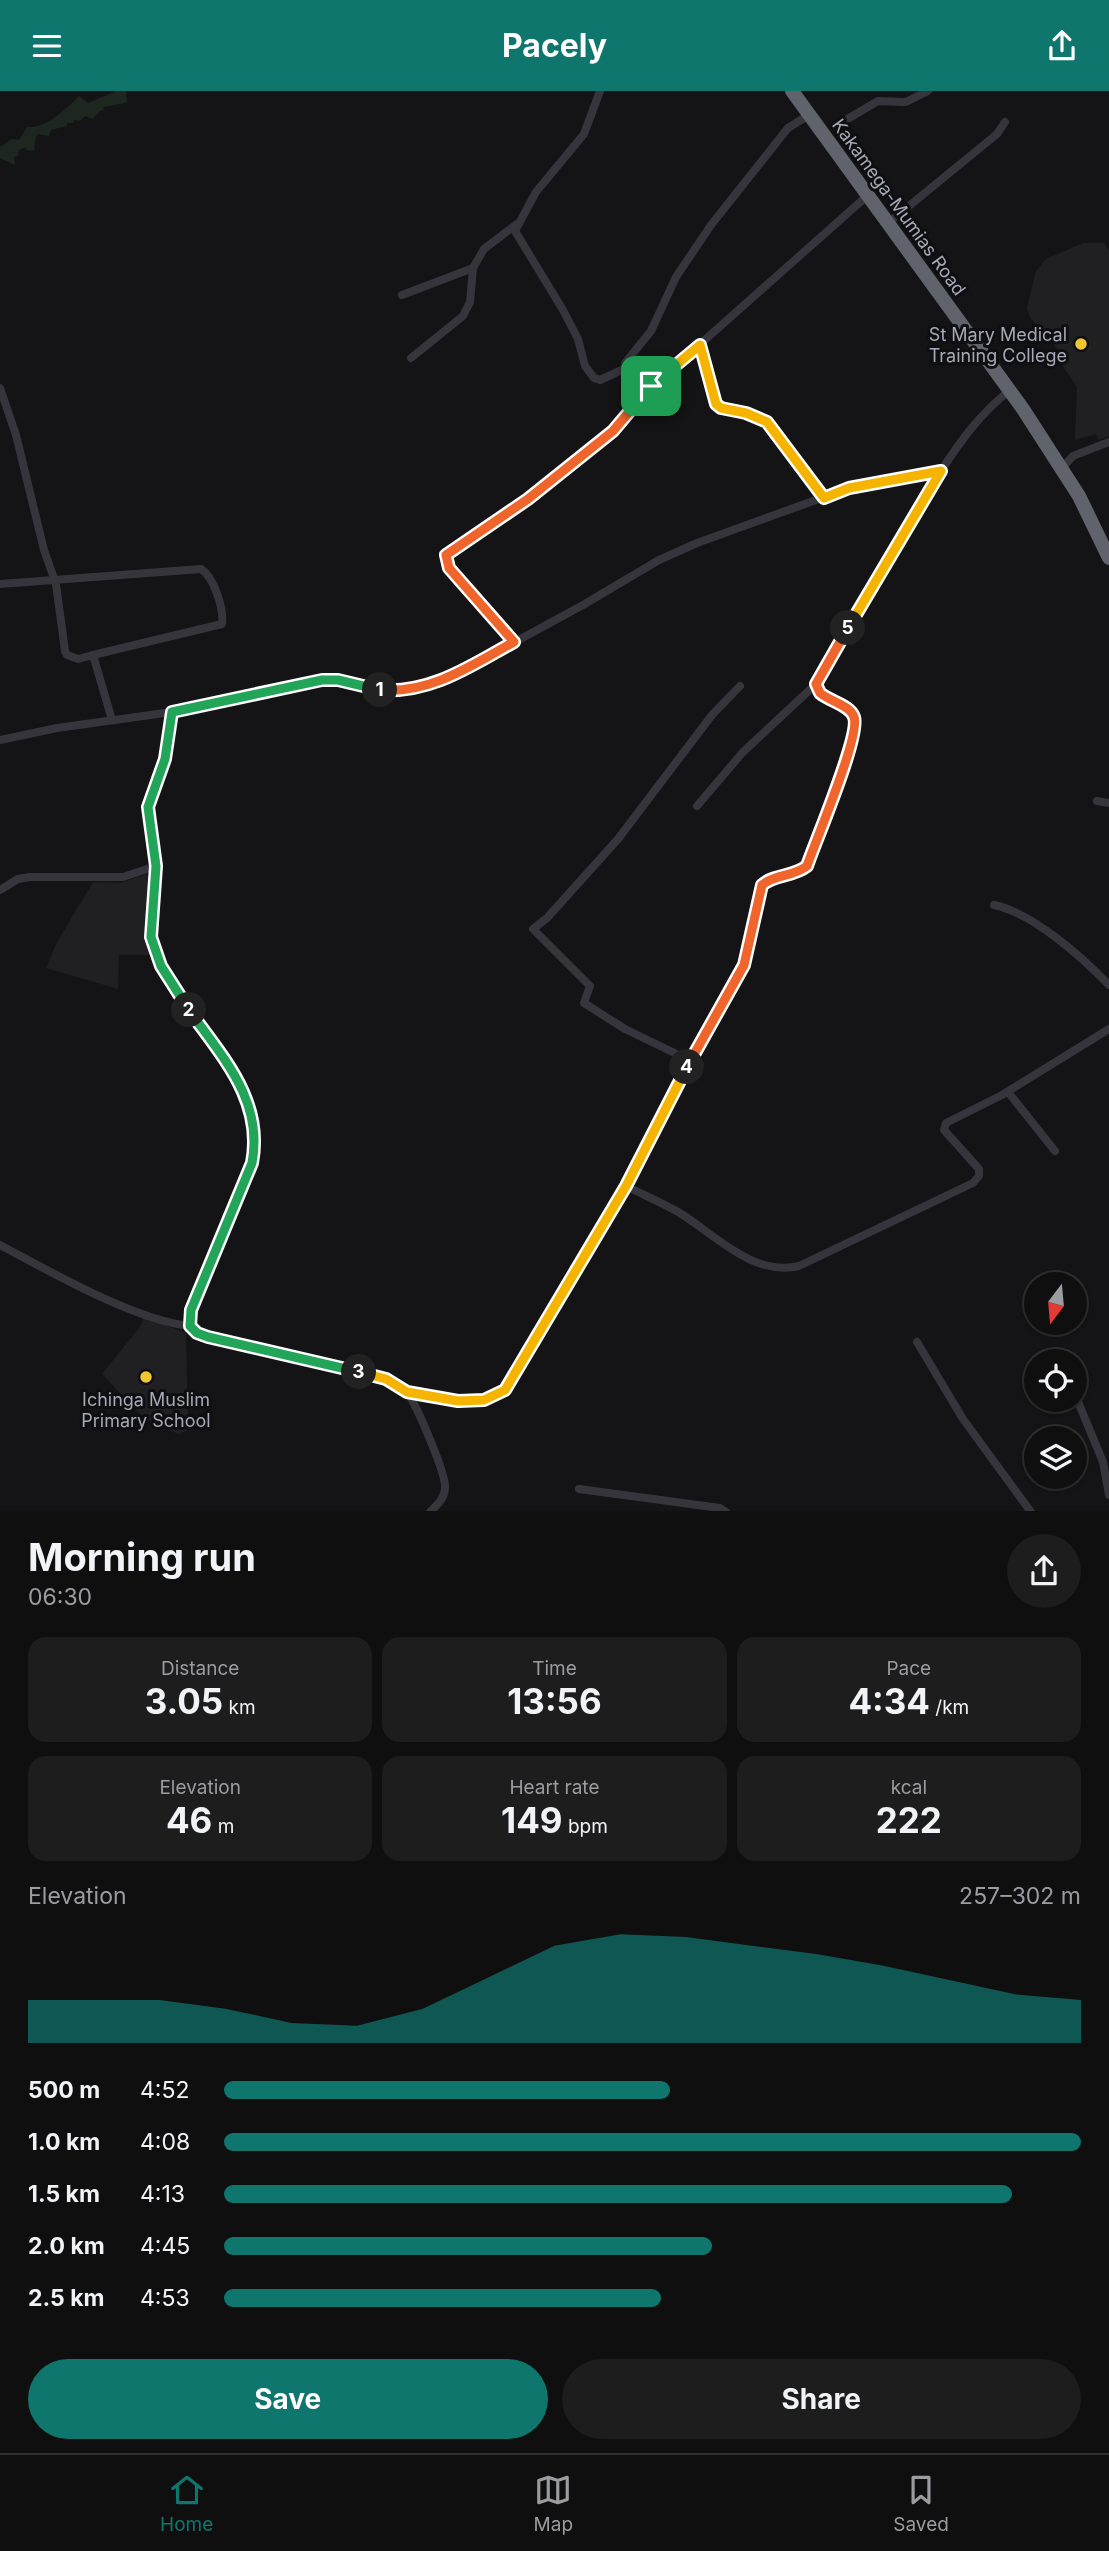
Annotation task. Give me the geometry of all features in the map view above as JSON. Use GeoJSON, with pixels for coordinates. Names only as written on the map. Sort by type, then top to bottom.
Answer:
{"type":"FeatureCollection","features":[{"type":"Feature","properties":{"kind":"highway","name":"Kakamega-Mumias Road"},"geometry":{"type":"LineString","coordinates":[[792,91],[1010,390],[1062,468],[1109,558]]}},
{"type":"Feature","properties":{"kind":"street"},"geometry":{"type":"LineString","coordinates":[[600,91],[584,134],[536,193],[515,234],[563,310],[578,339],[585,366],[600,380],[624,369]]}},
{"type":"Feature","properties":{"kind":"street"},"geometry":{"type":"LineString","coordinates":[[839,124],[878,101],[906,102],[928,91]]}},
{"type":"Feature","properties":{"kind":"street"},"geometry":{"type":"LineString","coordinates":[[624,369],[625,363],[651,331],[687,259],[711,225],[788,128],[809,115]]}},
{"type":"Feature","properties":{"kind":"street"},"geometry":{"type":"LineString","coordinates":[[887,224],[997,134],[1005,123]]}},
{"type":"Feature","properties":{"kind":"street"},"geometry":{"type":"LineString","coordinates":[[514,642],[449,568],[446,555],[528,499],[613,431],[651,386],[867,196]]}},
{"type":"Feature","properties":{"kind":"street"},"geometry":{"type":"LineString","coordinates":[[411,358],[463,316],[470,302],[473,268],[484,249],[520,222]]}},
{"type":"Feature","properties":{"kind":"street"},"geometry":{"type":"LineString","coordinates":[[402,295],[473,268]]}},
{"type":"Feature","properties":{"kind":"street"},"geometry":{"type":"LineString","coordinates":[[700,345],[716,404],[721,408],[746,413],[767,422],[824,498]]}},
{"type":"Feature","properties":{"kind":"street"},"geometry":{"type":"LineString","coordinates":[[624,369],[643,385],[651,386]]}},
{"type":"Feature","properties":{"kind":"street"},"geometry":{"type":"LineString","coordinates":[[0,389],[16,435],[44,550],[55,580],[65,651],[78,659],[222,624],[223,616],[208,574],[201,569],[55,580],[0,584]]}},
{"type":"Feature","properties":{"kind":"street"},"geometry":{"type":"LineString","coordinates":[[697,806],[743,752],[816,684],[960,441],[984,411],[1010,390]]}},
{"type":"Feature","properties":{"kind":"street"},"geometry":{"type":"LineString","coordinates":[[1062,468],[1073,456],[1109,442]]}},
{"type":"Feature","properties":{"kind":"street"},"geometry":{"type":"LineString","coordinates":[[0,740],[172,712],[322,680],[338,680],[379,690],[420,688],[456,674],[628,581],[659,560],[741,525],[849,488],[941,471]]}},
{"type":"Feature","properties":{"kind":"street"},"geometry":{"type":"LineString","coordinates":[[93,655],[112,720]]}},
{"type":"Feature","properties":{"kind":"street"},"geometry":{"type":"LineString","coordinates":[[0,1245],[101,1296],[162,1319],[190,1326],[197,1333],[208,1337],[378,1377],[407,1392],[474,1401],[493,1398],[505,1390],[626,1186],[665,1106],[744,965],[762,885],[771,878],[794,873],[807,866],[846,764],[856,724],[846,708],[820,693],[816,684]]}},
{"type":"Feature","properties":{"kind":"street"},"geometry":{"type":"LineString","coordinates":[[691,1061],[625,1028],[584,1003],[590,986],[533,929],[547,918],[618,839],[712,715],[740,686]]}},
{"type":"Feature","properties":{"kind":"street"},"geometry":{"type":"LineString","coordinates":[[172,712],[163,770],[148,804],[156,866],[153,947],[170,983],[208,1033],[245,1091],[255,1137],[252,1163],[191,1310],[190,1326]]}},
{"type":"Feature","properties":{"kind":"street"},"geometry":{"type":"LineString","coordinates":[[1097,801],[1109,803]]}},
{"type":"Feature","properties":{"kind":"street"},"geometry":{"type":"LineString","coordinates":[[0,890],[18,879],[30,877],[123,877],[156,866]]}},
{"type":"Feature","properties":{"kind":"street"},"geometry":{"type":"LineString","coordinates":[[994,905],[1028,920],[1084,961],[1109,985]]}},
{"type":"Feature","properties":{"kind":"street"},"geometry":{"type":"LineString","coordinates":[[626,1186],[669,1207],[753,1261],[777,1268],[799,1266],[975,1181],[979,1169],[948,1137],[945,1125],[950,1119],[1008,1092],[1109,1029]]}},
{"type":"Feature","properties":{"kind":"street"},"geometry":{"type":"LineString","coordinates":[[1008,1092],[1055,1151]]}},
{"type":"Feature","properties":{"kind":"street"},"geometry":{"type":"LineString","coordinates":[[917,1342],[963,1419],[1031,1511]]}},
{"type":"Feature","properties":{"kind":"street"},"geometry":{"type":"LineString","coordinates":[[407,1392],[445,1480],[441,1499],[430,1511]]}},
{"type":"Feature","properties":{"kind":"street"},"geometry":{"type":"LineString","coordinates":[[1082,1412],[1103,1462],[1109,1495]]}},
{"type":"Feature","properties":{"kind":"street"},"geometry":{"type":"LineString","coordinates":[[579,1489],[635,1495],[726,1511]]}},
{"type":"Feature","properties":{"kind":"shaded area"},"geometry":{"type":"Polygon","coordinates":[[[117,91],[126,91],[125,103],[104,107],[93,119],[85,116],[80,121],[67,123],[67,126],[51,130],[49,136],[39,134],[36,136],[34,151],[25,147],[19,150],[18,156],[14,157],[15,165],[0,158],[0,147],[12,139],[19,140],[27,127],[41,125],[55,117],[79,96],[88,103],[117,91]]]}},
{"type":"Feature","properties":{"kind":"shaded area","name":"St Mary Medical Training College"},"geometry":{"type":"Polygon","coordinates":[[[1083,243],[1104,243],[1109,251],[1109,436],[1099,440],[1096,434],[1075,440],[1077,387],[1055,355],[1059,352],[1047,334],[1044,335],[1030,317],[1027,308],[1036,271],[1046,259],[1083,243]]]}},
{"type":"Feature","properties":{"kind":"shaded area"},"geometry":{"type":"Polygon","coordinates":[[[146,874],[151,879],[145,927],[150,955],[119,955],[118,989],[46,968],[57,942],[93,882],[121,883],[146,874]]]}},
{"type":"Feature","properties":{"kind":"shaded area","name":"Ichinga Muslim Primary School"},"geometry":{"type":"Polygon","coordinates":[[[144,1317],[186,1333],[188,1430],[178,1434],[142,1416],[102,1374],[140,1327],[144,1317]]]}},
{"type":"Feature","properties":{"kind":"place","name":"St Mary Medical Training College"},"geometry":{"type":"Point","coordinates":[1081,344]}},
{"type":"Feature","properties":{"kind":"place","name":"Ichinga Muslim Primary School"},"geometry":{"type":"Point","coordinates":[146,1377]}},
{"type":"Feature","properties":{"kind":"route"},"geometry":{"type":"LineString","coordinates":[[700,345],[716,404],[732,412],[746,413],[767,422],[824,498],[849,488],[941,471],[817,680],[820,693],[850,711],[856,724],[846,764],[807,866],[794,873],[771,878],[762,885],[757,898],[751,940],[740,973],[665,1106],[626,1186],[519,1367],[499,1395],[484,1400],[458,1401],[407,1392],[386,1379],[197,1333],[190,1326],[189,1316],[252,1163],[255,1137],[245,1091],[208,1033],[170,983],[151,937],[156,866],[148,804],[160,779],[172,712],[322,680],[338,680],[379,690],[420,688],[456,674],[514,642],[449,568],[446,555],[528,499],[613,431],[651,386],[700,345]]}}]}
